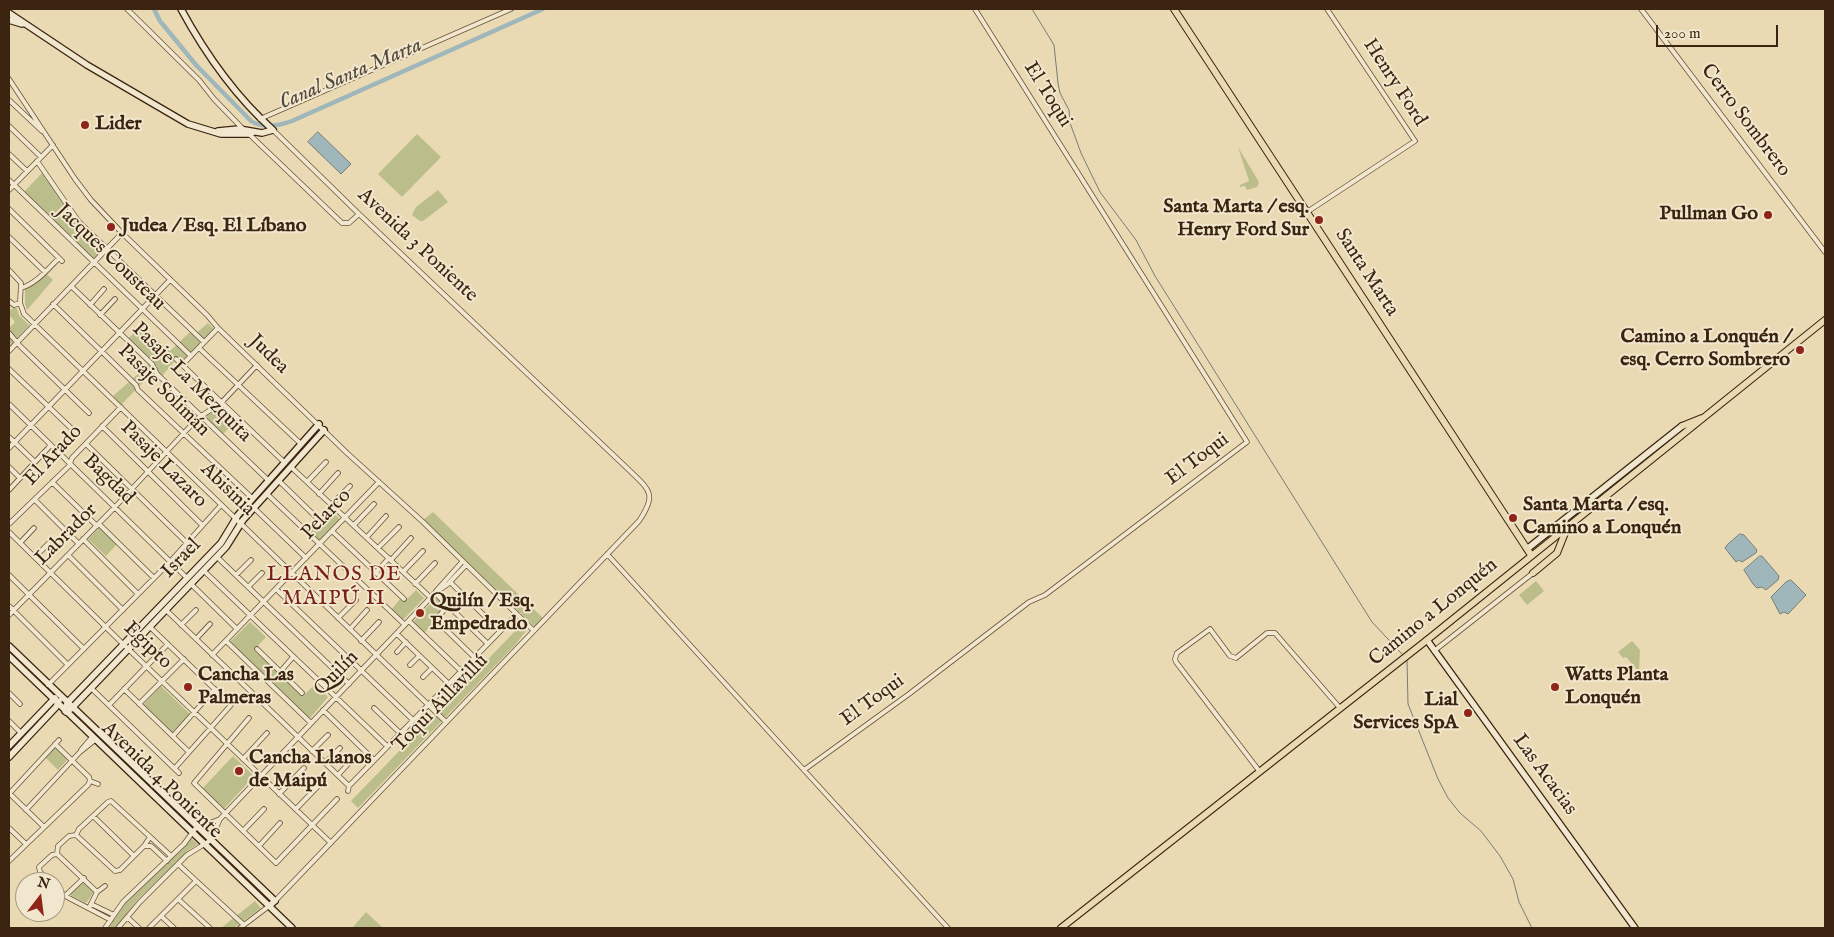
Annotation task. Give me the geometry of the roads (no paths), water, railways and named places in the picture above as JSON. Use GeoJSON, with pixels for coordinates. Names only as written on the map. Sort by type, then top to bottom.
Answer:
{"type":"FeatureCollection","features":[{"type":"Feature","properties":{"kind":"main road","name":"Santa Marta"},"geometry":{"type":"LineString","coordinates":[[1174,9],[1530,552]]}},
{"type":"Feature","properties":{"kind":"main road","name":"Camino a Lonquén"},"geometry":{"type":"LineString","coordinates":[[1061,928],[1427,640],[1530,552],[1568,527],[1825,320]]}},
{"type":"Feature","properties":{"kind":"main road"},"geometry":{"type":"LineString","coordinates":[[1682,426],[1705,417]]}},
{"type":"Feature","properties":{"kind":"main road"},"geometry":{"type":"LineString","coordinates":[[1533,574],[1557,553],[1568,527]]}},
{"type":"Feature","properties":{"kind":"street"},"geometry":{"type":"LineString","coordinates":[[127,9],[199,80],[214,100],[243,129],[251,133],[342,223],[350,223],[359,214]]}},
{"type":"Feature","properties":{"kind":"street","name":"Avenida 3 Poniente"},"geometry":{"type":"LineString","coordinates":[[181,9],[196,36],[222,74],[260,119],[462,310],[649,491]]}},
{"type":"Feature","properties":{"kind":"street"},"geometry":{"type":"LineString","coordinates":[[260,119],[511,9]]}},
{"type":"Feature","properties":{"kind":"street","name":"El Toqui"},"geometry":{"type":"LineString","coordinates":[[804,770],[896,704],[1029,602],[1045,595],[1247,442],[975,9]]}},
{"type":"Feature","properties":{"kind":"street","name":"Henry Ford"},"geometry":{"type":"LineString","coordinates":[[1307,212],[1415,140],[1327,9]]}},
{"type":"Feature","properties":{"kind":"street","name":"Cerro Sombrero"},"geometry":{"type":"LineString","coordinates":[[1641,9],[1825,252]]}},
{"type":"Feature","properties":{"kind":"street"},"geometry":{"type":"LineString","coordinates":[[9,13],[24,25],[88,65],[188,124],[221,134],[267,132],[272,129]]}},
{"type":"Feature","properties":{"kind":"street"},"geometry":{"type":"LineString","coordinates":[[9,20],[24,25]]}},
{"type":"Feature","properties":{"kind":"street","name":"Judea"},"geometry":{"type":"LineString","coordinates":[[9,79],[91,200],[122,233],[218,328],[533,630]]}},
{"type":"Feature","properties":{"kind":"street"},"geometry":{"type":"LineString","coordinates":[[9,100],[43,131]]}},
{"type":"Feature","properties":{"kind":"street"},"geometry":{"type":"LineString","coordinates":[[9,126],[41,157]]}},
{"type":"Feature","properties":{"kind":"street"},"geometry":{"type":"LineString","coordinates":[[209,131],[243,129]]}},
{"type":"Feature","properties":{"kind":"street"},"geometry":{"type":"LineString","coordinates":[[9,190],[53,145]]}},
{"type":"Feature","properties":{"kind":"street"},"geometry":{"type":"LineString","coordinates":[[9,154],[27,171]]}},
{"type":"Feature","properties":{"kind":"street"},"geometry":{"type":"LineString","coordinates":[[37,161],[79,222],[204,342]]}},
{"type":"Feature","properties":{"kind":"street","name":"Jacques Cousteau"},"geometry":{"type":"LineString","coordinates":[[9,180],[191,356]]}},
{"type":"Feature","properties":{"kind":"street"},"geometry":{"type":"LineString","coordinates":[[9,210],[61,259],[21,288]]}},
{"type":"Feature","properties":{"kind":"street"},"geometry":{"type":"LineString","coordinates":[[9,351],[122,233]]}},
{"type":"Feature","properties":{"kind":"street"},"geometry":{"type":"LineString","coordinates":[[9,238],[45,272]]}},
{"type":"Feature","properties":{"kind":"street"},"geometry":{"type":"LineString","coordinates":[[9,270],[19,280],[21,288],[20,303],[15,305],[9,301]]}},
{"type":"Feature","properties":{"kind":"street"},"geometry":{"type":"LineString","coordinates":[[9,448],[170,280]]}},
{"type":"Feature","properties":{"kind":"street","name":"Pasaje La Mezquita"},"geometry":{"type":"LineString","coordinates":[[71,286],[152,364],[157,374],[268,480]]}},
{"type":"Feature","properties":{"kind":"street"},"geometry":{"type":"LineString","coordinates":[[90,304],[104,290]]}},
{"type":"Feature","properties":{"kind":"street"},"geometry":{"type":"LineString","coordinates":[[100,315],[115,299]]}},
{"type":"Feature","properties":{"kind":"street","name":"Abisinia"},"geometry":{"type":"LineString","coordinates":[[20,303],[23,313],[121,407],[127,416],[446,722]]}},
{"type":"Feature","properties":{"kind":"street","name":"Pasaje Solimán"},"geometry":{"type":"LineString","coordinates":[[54,304],[136,385],[138,390],[252,498]]}},
{"type":"Feature","properties":{"kind":"street"},"geometry":{"type":"LineString","coordinates":[[182,365],[218,328]]}},
{"type":"Feature","properties":{"kind":"street"},"geometry":{"type":"LineString","coordinates":[[9,333],[89,413]]}},
{"type":"Feature","properties":{"kind":"street"},"geometry":{"type":"LineString","coordinates":[[199,348],[301,444]]}},
{"type":"Feature","properties":{"kind":"street"},"geometry":{"type":"LineString","coordinates":[[176,359],[284,462]]}},
{"type":"Feature","properties":{"kind":"street","name":"Labrador"},"geometry":{"type":"LineString","coordinates":[[9,615],[98,525],[184,433],[201,416],[222,402],[257,365]]}},
{"type":"Feature","properties":{"kind":"street"},"geometry":{"type":"LineString","coordinates":[[9,369],[72,429]]}},
{"type":"Feature","properties":{"kind":"street","name":"Bagdad"},"geometry":{"type":"LineString","coordinates":[[9,404],[187,578]]}},
{"type":"Feature","properties":{"kind":"street","name":"El Arado"},"geometry":{"type":"LineString","coordinates":[[9,524],[31,501],[35,500],[121,407]]}},
{"type":"Feature","properties":{"kind":"street","name":"Israel"},"geometry":{"type":"LineString","coordinates":[[66,703],[220,542],[252,498],[319,424]]}},
{"type":"Feature","properties":{"kind":"street","name":"Pasaje Lazaro"},"geometry":{"type":"LineString","coordinates":[[102,426],[202,525]]}},
{"type":"Feature","properties":{"kind":"street","name":"Camino a Lonquén"},"geometry":{"type":"LineString","coordinates":[[1530,552],[1682,426]]}},
{"type":"Feature","properties":{"kind":"street","name":"Israel"},"geometry":{"type":"LineString","coordinates":[[66,712],[92,688],[217,557],[254,508],[324,430]]}},
{"type":"Feature","properties":{"kind":"street"},"geometry":{"type":"LineString","coordinates":[[9,437],[35,462]]}},
{"type":"Feature","properties":{"kind":"street"},"geometry":{"type":"LineString","coordinates":[[86,444],[186,542]]}},
{"type":"Feature","properties":{"kind":"street"},"geometry":{"type":"LineString","coordinates":[[9,490],[51,445]]}},
{"type":"Feature","properties":{"kind":"street"},"geometry":{"type":"LineString","coordinates":[[307,482],[326,462]]}},
{"type":"Feature","properties":{"kind":"street"},"geometry":{"type":"LineString","coordinates":[[9,467],[20,478]]}},
{"type":"Feature","properties":{"kind":"street"},"geometry":{"type":"LineString","coordinates":[[292,467],[431,598]]}},
{"type":"Feature","properties":{"kind":"street"},"geometry":{"type":"LineString","coordinates":[[319,494],[338,474]]}},
{"type":"Feature","properties":{"kind":"street"},"geometry":{"type":"LineString","coordinates":[[279,481],[316,517]]}},
{"type":"Feature","properties":{"kind":"street"},"geometry":{"type":"LineString","coordinates":[[52,482],[154,578]]}},
{"type":"Feature","properties":{"kind":"street","name":"Pelarco"},"geometry":{"type":"LineString","coordinates":[[212,655],[379,482]]}},
{"type":"Feature","properties":{"kind":"street"},"geometry":{"type":"LineString","coordinates":[[331,505],[350,486]]}},
{"type":"Feature","properties":{"kind":"street","name":"Toqui Aillavillú"},"geometry":{"type":"LineString","coordinates":[[242,927],[275,901],[607,554],[643,515],[650,500],[649,491]]}},
{"type":"Feature","properties":{"kind":"street"},"geometry":{"type":"LineString","coordinates":[[266,494],[405,625]]}},
{"type":"Feature","properties":{"kind":"street"},"geometry":{"type":"LineString","coordinates":[[35,500],[79,544]]}},
{"type":"Feature","properties":{"kind":"street"},"geometry":{"type":"LineString","coordinates":[[354,525],[374,504]]}},
{"type":"Feature","properties":{"kind":"street"},"geometry":{"type":"LineString","coordinates":[[48,685],[154,578],[221,505]]}},
{"type":"Feature","properties":{"kind":"street"},"geometry":{"type":"LineString","coordinates":[[254,508],[306,558]]}},
{"type":"Feature","properties":{"kind":"street"},"geometry":{"type":"LineString","coordinates":[[366,537],[386,516]]}},
{"type":"Feature","properties":{"kind":"street"},"geometry":{"type":"LineString","coordinates":[[378,548],[399,527]]}},
{"type":"Feature","properties":{"kind":"street"},"geometry":{"type":"LineString","coordinates":[[20,543],[34,528]]}},
{"type":"Feature","properties":{"kind":"street"},"geometry":{"type":"LineString","coordinates":[[332,531],[404,599]]}},
{"type":"Feature","properties":{"kind":"street","name":"Egipto"},"geometry":{"type":"LineString","coordinates":[[9,532],[331,843]]}},
{"type":"Feature","properties":{"kind":"street"},"geometry":{"type":"LineString","coordinates":[[376,572],[411,538]]}},
{"type":"Feature","properties":{"kind":"street"},"geometry":{"type":"LineString","coordinates":[[83,540],[138,594]]}},
{"type":"Feature","properties":{"kind":"street"},"geometry":{"type":"LineString","coordinates":[[35,557],[49,543]]}},
{"type":"Feature","properties":{"kind":"street"},"geometry":{"type":"LineString","coordinates":[[403,572],[423,551]]}},
{"type":"Feature","properties":{"kind":"street"},"geometry":{"type":"LineString","coordinates":[[607,554],[948,928]]}},
{"type":"Feature","properties":{"kind":"street"},"geometry":{"type":"LineString","coordinates":[[68,555],[123,610]]}},
{"type":"Feature","properties":{"kind":"street"},"geometry":{"type":"LineString","coordinates":[[217,557],[349,684]]}},
{"type":"Feature","properties":{"kind":"street"},"geometry":{"type":"LineString","coordinates":[[236,575],[250,560]]}},
{"type":"Feature","properties":{"kind":"street","name":"Quilín"},"geometry":{"type":"LineString","coordinates":[[435,594],[443,582],[462,562]]}},
{"type":"Feature","properties":{"kind":"street"},"geometry":{"type":"LineString","coordinates":[[415,584],[435,563]]}},
{"type":"Feature","properties":{"kind":"street","name":"Quilín"},"geometry":{"type":"LineString","coordinates":[[210,840],[224,814],[431,598],[466,565]]}},
{"type":"Feature","properties":{"kind":"street"},"geometry":{"type":"LineString","coordinates":[[204,571],[387,746]]}},
{"type":"Feature","properties":{"kind":"street"},"geometry":{"type":"LineString","coordinates":[[248,587],[262,573]]}},
{"type":"Feature","properties":{"kind":"street"},"geometry":{"type":"LineString","coordinates":[[1434,651],[1533,574]]}},
{"type":"Feature","properties":{"kind":"street"},"geometry":{"type":"LineString","coordinates":[[9,575],[84,649]]}},
{"type":"Feature","properties":{"kind":"street"},"geometry":{"type":"LineString","coordinates":[[450,582],[500,631]]}},
{"type":"Feature","properties":{"kind":"street"},"geometry":{"type":"LineString","coordinates":[[191,584],[237,629]]}},
{"type":"Feature","properties":{"kind":"street"},"geometry":{"type":"LineString","coordinates":[[276,589],[412,720]]}},
{"type":"Feature","properties":{"kind":"street"},"geometry":{"type":"LineString","coordinates":[[435,594],[487,644]]}},
{"type":"Feature","properties":{"kind":"street"},"geometry":{"type":"LineString","coordinates":[[338,618],[356,600]]}},
{"type":"Feature","properties":{"kind":"street"},"geometry":{"type":"LineString","coordinates":[[448,605],[436,620],[474,657]]}},
{"type":"Feature","properties":{"kind":"street"},"geometry":{"type":"LineString","coordinates":[[9,606],[68,665]]}},
{"type":"Feature","properties":{"kind":"street"},"geometry":{"type":"LineString","coordinates":[[166,610],[349,786]]}},
{"type":"Feature","properties":{"kind":"street"},"geometry":{"type":"LineString","coordinates":[[181,625],[196,610]]}},
{"type":"Feature","properties":{"kind":"street"},"geometry":{"type":"LineString","coordinates":[[350,629],[367,610]]}},
{"type":"Feature","properties":{"kind":"street"},"geometry":{"type":"LineString","coordinates":[[348,791],[349,786],[387,746],[517,614]]}},
{"type":"Feature","properties":{"kind":"street"},"geometry":{"type":"LineString","coordinates":[[409,621],[460,670]]}},
{"type":"Feature","properties":{"kind":"street"},"geometry":{"type":"LineString","coordinates":[[362,640],[380,622]]}},
{"type":"Feature","properties":{"kind":"street"},"geometry":{"type":"LineString","coordinates":[[196,639],[210,624]]}},
{"type":"Feature","properties":{"kind":"street"},"geometry":{"type":"LineString","coordinates":[[150,626],[231,705],[175,768]]}},
{"type":"Feature","properties":{"kind":"street"},"geometry":{"type":"LineString","coordinates":[[1260,772],[1175,659],[1177,653],[1210,629],[1230,656],[1236,658],[1267,633],[1275,633],[1340,708]]}},
{"type":"Feature","properties":{"kind":"street"},"geometry":{"type":"LineString","coordinates":[[397,634],[448,683]]}},
{"type":"Feature","properties":{"kind":"street","name":"Las Acacias"},"geometry":{"type":"LineString","coordinates":[[1427,640],[1635,928]]}},
{"type":"Feature","properties":{"kind":"street"},"geometry":{"type":"LineString","coordinates":[[226,641],[311,722]]}},
{"type":"Feature","properties":{"kind":"street"},"geometry":{"type":"LineString","coordinates":[[397,652],[406,642]]}},
{"type":"Feature","properties":{"kind":"street"},"geometry":{"type":"LineString","coordinates":[[109,705],[168,644]]}},
{"type":"Feature","properties":{"kind":"street","name":"Avenida 4 Poniente"},"geometry":{"type":"LineString","coordinates":[[9,646],[66,703],[275,901]]}},
{"type":"Feature","properties":{"kind":"street"},"geometry":{"type":"LineString","coordinates":[[257,650],[302,693]]}},
{"type":"Feature","properties":{"kind":"street","name":"Avenida 4 Poniente"},"geometry":{"type":"LineString","coordinates":[[9,656],[292,928]]}},
{"type":"Feature","properties":{"kind":"street"},"geometry":{"type":"LineString","coordinates":[[410,665],[419,656]]}},
{"type":"Feature","properties":{"kind":"street"},"geometry":{"type":"LineString","coordinates":[[280,672],[294,657]]}},
{"type":"Feature","properties":{"kind":"street"},"geometry":{"type":"LineString","coordinates":[[139,704],[184,659]]}},
{"type":"Feature","properties":{"kind":"street"},"geometry":{"type":"LineString","coordinates":[[423,677],[432,668]]}},
{"type":"Feature","properties":{"kind":"street"},"geometry":{"type":"LineString","coordinates":[[92,688],[179,773]]}},
{"type":"Feature","properties":{"kind":"street"},"geometry":{"type":"LineString","coordinates":[[124,689],[189,752]]}},
{"type":"Feature","properties":{"kind":"street"},"geometry":{"type":"LineString","coordinates":[[173,736],[215,689]]}},
{"type":"Feature","properties":{"kind":"street"},"geometry":{"type":"LineString","coordinates":[[9,693],[20,704]]}},
{"type":"Feature","properties":{"kind":"street"},"geometry":{"type":"LineString","coordinates":[[9,757],[60,696]]}},
{"type":"Feature","properties":{"kind":"street"},"geometry":{"type":"LineString","coordinates":[[9,746],[55,702]]}},
{"type":"Feature","properties":{"kind":"street"},"geometry":{"type":"LineString","coordinates":[[66,703],[66,712]]}},
{"type":"Feature","properties":{"kind":"street"},"geometry":{"type":"LineString","coordinates":[[374,708],[400,733]]}},
{"type":"Feature","properties":{"kind":"street"},"geometry":{"type":"LineString","coordinates":[[323,710],[374,760]]}},
{"type":"Feature","properties":{"kind":"street"},"geometry":{"type":"LineString","coordinates":[[249,718],[194,783],[276,863],[336,799]]}},
{"type":"Feature","properties":{"kind":"street"},"geometry":{"type":"LineString","coordinates":[[9,721],[21,733]]}},
{"type":"Feature","properties":{"kind":"street"},"geometry":{"type":"LineString","coordinates":[[243,759],[267,733]]}},
{"type":"Feature","properties":{"kind":"street"},"geometry":{"type":"LineString","coordinates":[[312,751],[328,735]]}},
{"type":"Feature","properties":{"kind":"street"},"geometry":{"type":"LineString","coordinates":[[26,810],[93,738]]}},
{"type":"Feature","properties":{"kind":"street"},"geometry":{"type":"LineString","coordinates":[[16,739],[21,744]]}},
{"type":"Feature","properties":{"kind":"street"},"geometry":{"type":"LineString","coordinates":[[44,827],[9,793],[59,740]]}},
{"type":"Feature","properties":{"kind":"street"},"geometry":{"type":"LineString","coordinates":[[55,744],[89,777],[90,781],[98,784]]}},
{"type":"Feature","properties":{"kind":"street"},"geometry":{"type":"LineString","coordinates":[[326,763],[340,748]]}},
{"type":"Feature","properties":{"kind":"street"},"geometry":{"type":"LineString","coordinates":[[338,775],[350,762]]}},
{"type":"Feature","properties":{"kind":"street"},"geometry":{"type":"LineString","coordinates":[[280,794],[304,768]]}},
{"type":"Feature","properties":{"kind":"street"},"geometry":{"type":"LineString","coordinates":[[9,860],[90,781]]}},
{"type":"Feature","properties":{"kind":"street"},"geometry":{"type":"LineString","coordinates":[[296,809],[321,783]]}},
{"type":"Feature","properties":{"kind":"street"},"geometry":{"type":"LineString","coordinates":[[76,835],[79,829],[109,801],[113,802],[171,856]]}},
{"type":"Feature","properties":{"kind":"street"},"geometry":{"type":"LineString","coordinates":[[243,831],[264,809]]}},
{"type":"Feature","properties":{"kind":"street"},"geometry":{"type":"LineString","coordinates":[[93,816],[134,856]]}},
{"type":"Feature","properties":{"kind":"street"},"geometry":{"type":"LineString","coordinates":[[105,928],[123,902],[184,844],[197,827],[205,826],[220,819]]}},
{"type":"Feature","properties":{"kind":"street"},"geometry":{"type":"LineString","coordinates":[[259,846],[280,823]]}},
{"type":"Feature","properties":{"kind":"street"},"geometry":{"type":"LineString","coordinates":[[9,828],[26,844]]}},
{"type":"Feature","properties":{"kind":"street"},"geometry":{"type":"LineString","coordinates":[[76,835],[114,871],[120,870],[144,846],[150,837]]}},
{"type":"Feature","properties":{"kind":"street"},"geometry":{"type":"LineString","coordinates":[[57,854],[58,846],[69,836],[76,835]]}},
{"type":"Feature","properties":{"kind":"street"},"geometry":{"type":"LineString","coordinates":[[118,928],[154,886],[190,852],[210,840]]}},
{"type":"Feature","properties":{"kind":"street"},"geometry":{"type":"LineString","coordinates":[[144,846],[151,846],[166,860]]}},
{"type":"Feature","properties":{"kind":"street"},"geometry":{"type":"LineString","coordinates":[[40,872],[40,866],[52,854],[57,854],[97,892]]}},
{"type":"Feature","properties":{"kind":"street"},"geometry":{"type":"LineString","coordinates":[[178,864],[242,927]]}},
{"type":"Feature","properties":{"kind":"street"},"geometry":{"type":"LineString","coordinates":[[84,878],[66,896],[111,920]]}},
{"type":"Feature","properties":{"kind":"street"},"geometry":{"type":"LineString","coordinates":[[147,879],[146,883],[148,886],[154,886]]}},
{"type":"Feature","properties":{"kind":"street"},"geometry":{"type":"LineString","coordinates":[[149,928],[196,881]]}},
{"type":"Feature","properties":{"kind":"street"},"geometry":{"type":"LineString","coordinates":[[88,908],[97,892],[105,886]]}},
{"type":"Feature","properties":{"kind":"street"},"geometry":{"type":"LineString","coordinates":[[178,899],[210,928]]}},
{"type":"Feature","properties":{"kind":"street"},"geometry":{"type":"LineString","coordinates":[[91,904],[114,915]]}},
{"type":"Feature","properties":{"kind":"street"},"geometry":{"type":"LineString","coordinates":[[161,916],[174,928]]}},
{"type":"Feature","properties":{"kind":"street"},"geometry":{"type":"LineString","coordinates":[[127,917],[139,928]]}},
{"type":"Feature","properties":{"kind":"water"},"geometry":{"type":"Polygon","coordinates":[[[318,132],[351,164],[341,174],[308,142],[318,132]]]}},
{"type":"Feature","properties":{"kind":"water"},"geometry":{"type":"Polygon","coordinates":[[[1740,534],[1744,535],[1757,550],[1756,553],[1742,562],[1739,560],[1736,562],[1725,548],[1740,534]]]}},
{"type":"Feature","properties":{"kind":"water"},"geometry":{"type":"Polygon","coordinates":[[[1760,556],[1779,576],[1778,580],[1766,590],[1762,587],[1757,588],[1744,570],[1760,556]]]}},
{"type":"Feature","properties":{"kind":"water"},"geometry":{"type":"Polygon","coordinates":[[[1791,580],[1806,595],[1788,614],[1784,612],[1780,614],[1771,597],[1786,582],[1791,580]]]}},
{"type":"Feature","properties":{"kind":"waterway","name":"Canal Santa Marta"},"geometry":{"type":"LineString","coordinates":[[154,9],[160,21],[196,65],[251,121],[256,124],[271,126],[292,121],[543,9]]}},
{"type":"Feature","properties":{"kind":"waterway"},"geometry":{"type":"LineString","coordinates":[[1032,9],[1054,45],[1060,93],[1069,110],[1070,123],[1081,153],[1100,192],[1136,240],[1155,276],[1372,622],[1402,654]]}},
{"type":"Feature","properties":{"kind":"waterway"},"geometry":{"type":"LineString","coordinates":[[1407,660],[1408,704],[1438,779],[1448,798],[1460,813],[1481,831],[1500,856],[1513,879],[1519,902],[1532,928]]}},
{"type":"Feature","properties":{"kind":"place","name":"Lider"},"geometry":{"type":"Point","coordinates":[85,125]}},
{"type":"Feature","properties":{"kind":"place","name":"Pullman Go"},"geometry":{"type":"Point","coordinates":[1768,215]}},
{"type":"Feature","properties":{"kind":"place","name":"Santa Marta / esq. Henry Ford Sur"},"geometry":{"type":"Point","coordinates":[1319,220]}},
{"type":"Feature","properties":{"kind":"place","name":"Judea / Esq. El Líbano"},"geometry":{"type":"Point","coordinates":[111,227]}},
{"type":"Feature","properties":{"kind":"place","name":"Camino a Lonquén / esq. Cerro Sombrero"},"geometry":{"type":"Point","coordinates":[1800,350]}},
{"type":"Feature","properties":{"kind":"place","name":"Santa Marta / esq. Camino a Lonquén"},"geometry":{"type":"Point","coordinates":[1513,518]}},
{"type":"Feature","properties":{"kind":"place","name":"Quilín / Esq. Empedrado"},"geometry":{"type":"Point","coordinates":[420,613]}},
{"type":"Feature","properties":{"kind":"place","name":"Cancha Las Palmeras"},"geometry":{"type":"Point","coordinates":[188,687]}},
{"type":"Feature","properties":{"kind":"place","name":"Watts Planta Lonquén"},"geometry":{"type":"Point","coordinates":[1555,687]}},
{"type":"Feature","properties":{"kind":"place","name":"Lial Services SpA"},"geometry":{"type":"Point","coordinates":[1468,713]}},
{"type":"Feature","properties":{"kind":"place","name":"Cancha Llanos de Maipú"},"geometry":{"type":"Point","coordinates":[239,771]}},
{"type":"Feature","properties":{"kind":"district","name":"LLANOS DE MAIPÚ II"},"geometry":{"type":"Point","coordinates":[334,588]}}]}
